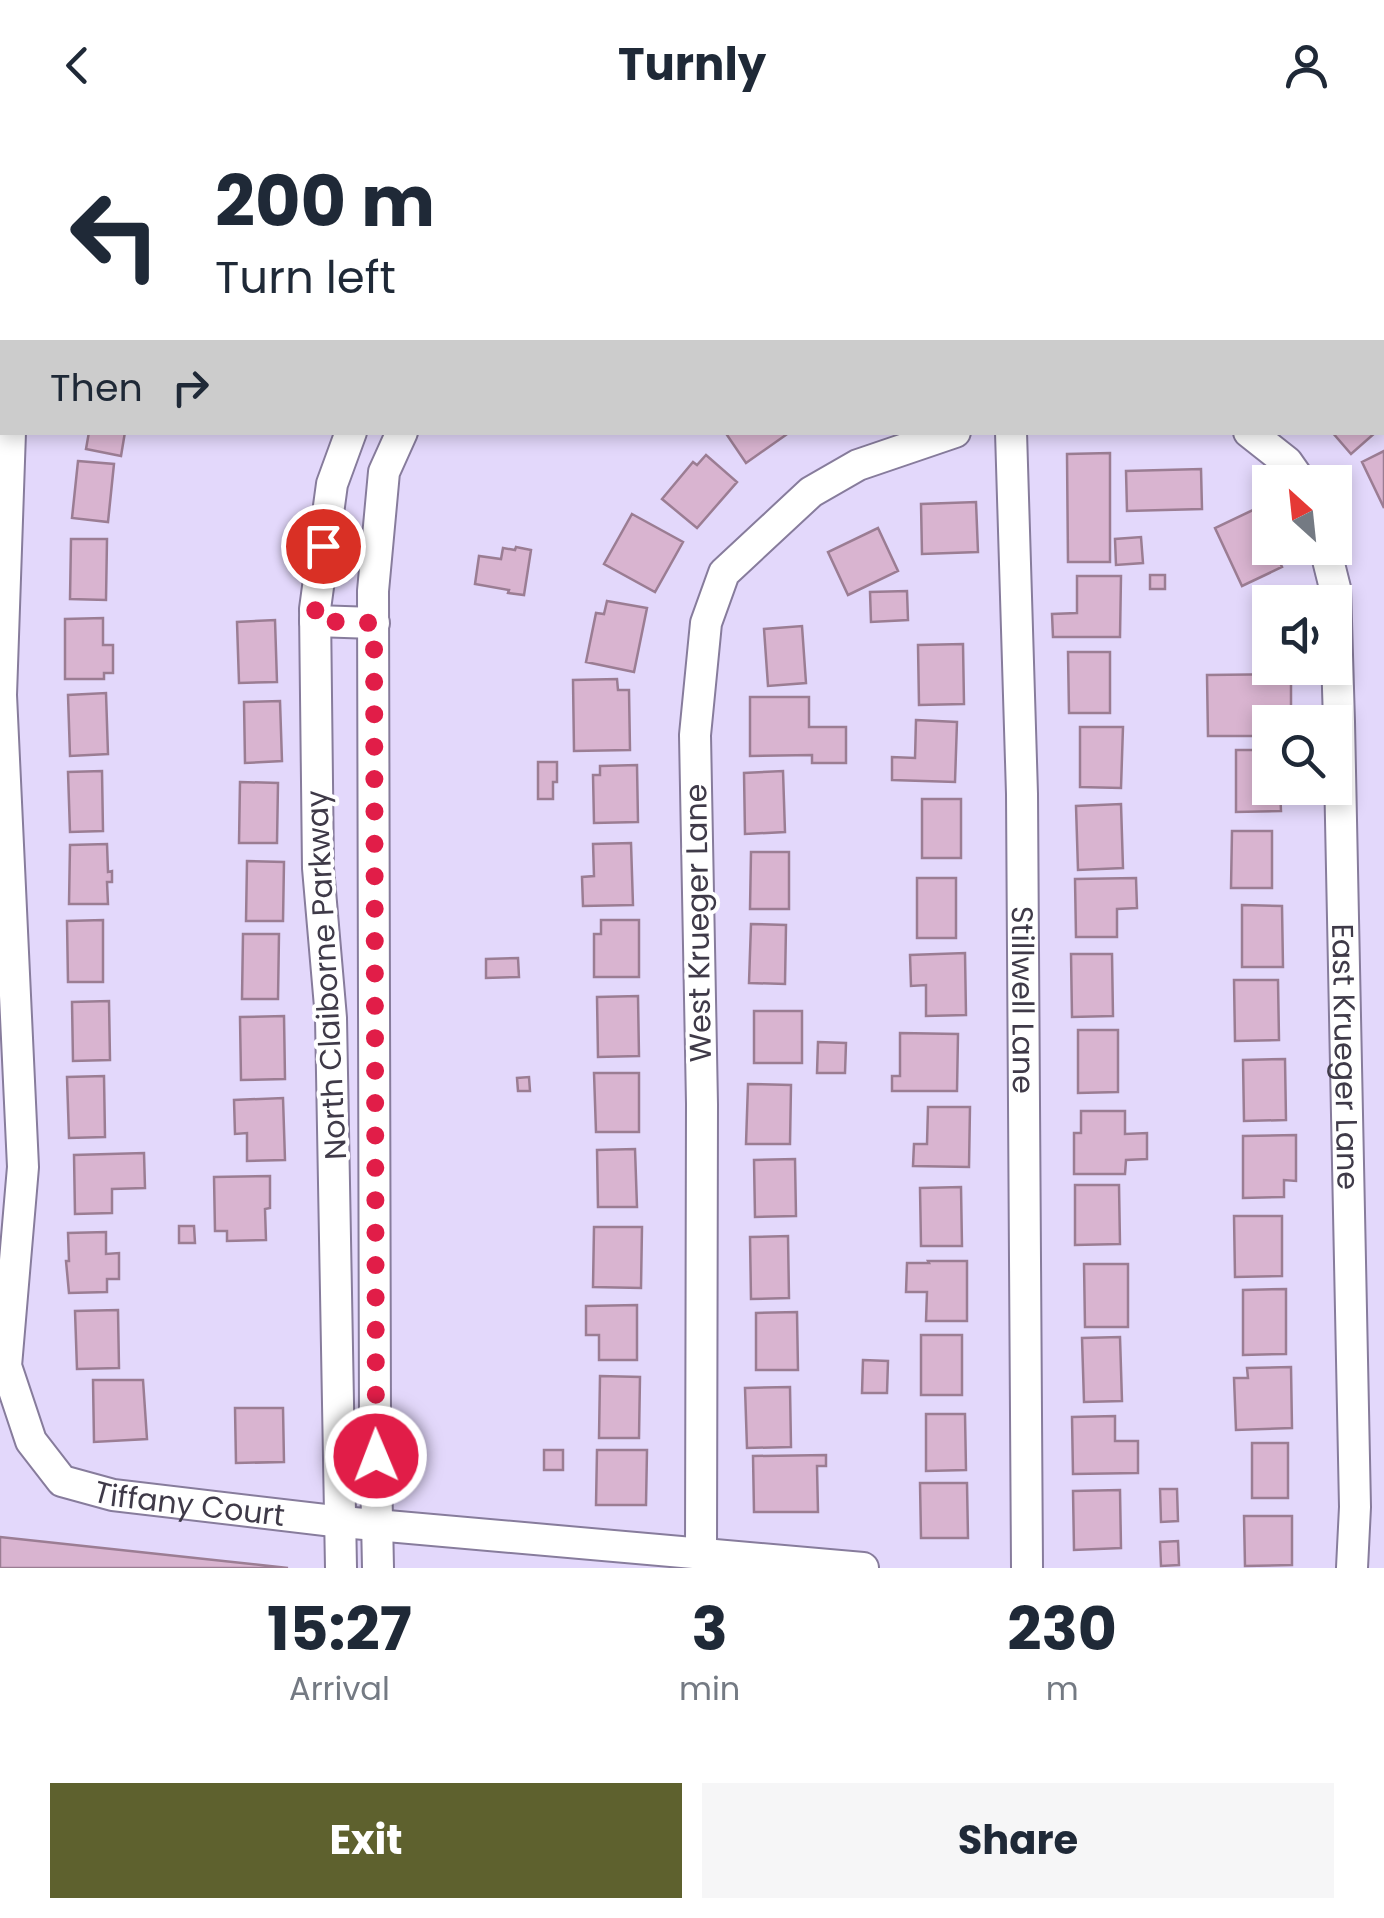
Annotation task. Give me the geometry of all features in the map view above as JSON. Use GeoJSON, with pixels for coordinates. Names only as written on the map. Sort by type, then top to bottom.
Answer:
{"type":"FeatureCollection","features":[{"type":"Feature","properties":{"kind":"street","name":"Tiffany Court"},"geometry":{"type":"LineString","coordinates":[[10,435],[1,695],[23,1167],[6,1366],[32,1441],[62,1481],[113,1496],[342,1522],[863,1568]]}},
{"type":"Feature","properties":{"kind":"street","name":"North Claiborne Parkway"},"geometry":{"type":"LineString","coordinates":[[342,1568],[331,1018],[318,868],[314,621],[332,484],[349,435]]}},
{"type":"Feature","properties":{"kind":"street","name":"North Claiborne Parkway"},"geometry":{"type":"LineString","coordinates":[[378,1568],[374,591],[384,472],[401,435]]}},
{"type":"Feature","properties":{"kind":"street","name":"West Krueger Lane"},"geometry":{"type":"LineString","coordinates":[[701,1552],[702,1104],[695,734],[706,623],[724,573],[811,492],[858,465],[946,435]]}},
{"type":"Feature","properties":{"kind":"street","name":"Stillwell Lane"},"geometry":{"type":"LineString","coordinates":[[1011,435],[1022,794],[1027,1568]]}},
{"type":"Feature","properties":{"kind":"street"},"geometry":{"type":"LineString","coordinates":[[1253,435],[1289,465]]}},
{"type":"Feature","properties":{"kind":"street","name":"East Krueger Lane"},"geometry":{"type":"LineString","coordinates":[[1329,565],[1334,588],[1339,722],[1355,1507],[1352,1568]]}},
{"type":"Feature","properties":{"kind":"street"},"geometry":{"type":"LineString","coordinates":[[314,621],[374,623]]}},
{"type":"Feature","properties":{"kind":"building"},"geometry":{"type":"Polygon","coordinates":[[[88,435],[124,435],[121,456],[86,449],[88,435]]]}},
{"type":"Feature","properties":{"kind":"building"},"geometry":{"type":"Polygon","coordinates":[[[727,435],[786,435],[746,463],[727,435]]]}},
{"type":"Feature","properties":{"kind":"building"},"geometry":{"type":"Polygon","coordinates":[[[1335,435],[1373,435],[1351,454],[1335,435]]]}},
{"type":"Feature","properties":{"kind":"building"},"geometry":{"type":"Polygon","coordinates":[[[1384,451],[1384,508],[1362,462],[1384,451]]]}},
{"type":"Feature","properties":{"kind":"building"},"geometry":{"type":"Polygon","coordinates":[[[1110,453],[1110,562],[1068,562],[1067,454],[1110,453]]]}},
{"type":"Feature","properties":{"kind":"building"},"geometry":{"type":"Polygon","coordinates":[[[706,455],[737,482],[697,528],[662,499],[693,462],[697,465],[706,455]]]}},
{"type":"Feature","properties":{"kind":"building"},"geometry":{"type":"Polygon","coordinates":[[[78,461],[114,464],[108,522],[72,518],[78,461]]]}},
{"type":"Feature","properties":{"kind":"building"},"geometry":{"type":"Polygon","coordinates":[[[1201,469],[1202,509],[1127,511],[1126,471],[1201,469]]]}},
{"type":"Feature","properties":{"kind":"building"},"geometry":{"type":"Polygon","coordinates":[[[976,502],[978,552],[922,554],[921,504],[976,502]]]}},
{"type":"Feature","properties":{"kind":"building"},"geometry":{"type":"Polygon","coordinates":[[[1252,510],[1252,565],[1282,567],[1242,586],[1215,528],[1252,510]]]}},
{"type":"Feature","properties":{"kind":"building"},"geometry":{"type":"Polygon","coordinates":[[[632,514],[683,542],[655,592],[604,564],[632,514]]]}},
{"type":"Feature","properties":{"kind":"building"},"geometry":{"type":"Polygon","coordinates":[[[878,528],[898,571],[848,595],[828,552],[878,528]]]}},
{"type":"Feature","properties":{"kind":"building"},"geometry":{"type":"Polygon","coordinates":[[[1141,537],[1143,563],[1116,565],[1115,539],[1141,537]]]}},
{"type":"Feature","properties":{"kind":"building"},"geometry":{"type":"Polygon","coordinates":[[[71,539],[107,539],[106,600],[70,599],[71,539]]]}},
{"type":"Feature","properties":{"kind":"building"},"geometry":{"type":"Polygon","coordinates":[[[503,548],[531,550],[524,595],[475,584],[479,556],[501,559],[503,548]]]}},
{"type":"Feature","properties":{"kind":"building"},"geometry":{"type":"Polygon","coordinates":[[[1150,575],[1165,575],[1165,589],[1150,589],[1150,575]]]}},
{"type":"Feature","properties":{"kind":"building"},"geometry":{"type":"Polygon","coordinates":[[[1077,576],[1121,576],[1120,637],[1053,637],[1052,614],[1077,613],[1077,576]]]}},
{"type":"Feature","properties":{"kind":"building"},"geometry":{"type":"Polygon","coordinates":[[[907,591],[908,620],[871,622],[870,592],[907,591]]]}},
{"type":"Feature","properties":{"kind":"building"},"geometry":{"type":"Polygon","coordinates":[[[607,601],[647,608],[634,672],[586,662],[596,613],[604,614],[607,601]]]}},
{"type":"Feature","properties":{"kind":"building"},"geometry":{"type":"Polygon","coordinates":[[[103,618],[103,645],[113,645],[113,673],[104,673],[104,679],[65,679],[65,619],[103,618]]]}},
{"type":"Feature","properties":{"kind":"building"},"geometry":{"type":"Polygon","coordinates":[[[275,620],[277,682],[239,683],[237,622],[275,620]]]}},
{"type":"Feature","properties":{"kind":"building"},"geometry":{"type":"Polygon","coordinates":[[[802,626],[806,683],[768,686],[764,629],[802,626]]]}},
{"type":"Feature","properties":{"kind":"building"},"geometry":{"type":"Polygon","coordinates":[[[963,644],[964,704],[919,705],[918,645],[963,644]]]}},
{"type":"Feature","properties":{"kind":"building"},"geometry":{"type":"Polygon","coordinates":[[[1068,652],[1110,652],[1110,713],[1069,713],[1068,652]]]}},
{"type":"Feature","properties":{"kind":"building"},"geometry":{"type":"Polygon","coordinates":[[[1252,674],[1252,685],[1291,685],[1291,705],[1252,705],[1252,736],[1208,736],[1207,675],[1252,674]]]}},
{"type":"Feature","properties":{"kind":"building"},"geometry":{"type":"Polygon","coordinates":[[[617,679],[618,690],[629,690],[630,750],[574,751],[573,680],[617,679]]]}},
{"type":"Feature","properties":{"kind":"building"},"geometry":{"type":"Polygon","coordinates":[[[106,693],[108,754],[70,756],[68,695],[106,693]]]}},
{"type":"Feature","properties":{"kind":"building"},"geometry":{"type":"Polygon","coordinates":[[[750,697],[809,697],[809,727],[846,727],[846,763],[812,763],[812,755],[750,756],[750,697]]]}},
{"type":"Feature","properties":{"kind":"building"},"geometry":{"type":"Polygon","coordinates":[[[280,701],[282,761],[245,763],[244,702],[280,701]]]}},
{"type":"Feature","properties":{"kind":"building"},"geometry":{"type":"Polygon","coordinates":[[[916,720],[957,722],[955,782],[892,780],[892,757],[915,758],[916,720]]]}},
{"type":"Feature","properties":{"kind":"building"},"geometry":{"type":"Polygon","coordinates":[[[1080,727],[1123,727],[1121,788],[1080,787],[1080,727]]]}},
{"type":"Feature","properties":{"kind":"building"},"geometry":{"type":"Polygon","coordinates":[[[1236,750],[1252,750],[1252,805],[1281,805],[1281,811],[1236,812],[1236,750]]]}},
{"type":"Feature","properties":{"kind":"building"},"geometry":{"type":"Polygon","coordinates":[[[538,762],[557,762],[553,799],[538,799],[538,762]]]}},
{"type":"Feature","properties":{"kind":"building"},"geometry":{"type":"Polygon","coordinates":[[[637,765],[638,822],[594,823],[593,775],[600,775],[600,766],[637,765]]]}},
{"type":"Feature","properties":{"kind":"building"},"geometry":{"type":"Polygon","coordinates":[[[102,771],[103,831],[70,832],[68,772],[102,771]]]}},
{"type":"Feature","properties":{"kind":"building"},"geometry":{"type":"Polygon","coordinates":[[[783,771],[785,832],[745,834],[744,773],[783,771]]]}},
{"type":"Feature","properties":{"kind":"building"},"geometry":{"type":"Polygon","coordinates":[[[240,782],[278,783],[277,843],[239,843],[240,782]]]}},
{"type":"Feature","properties":{"kind":"building"},"geometry":{"type":"Polygon","coordinates":[[[922,799],[961,799],[961,858],[922,858],[922,799]]]}},
{"type":"Feature","properties":{"kind":"building"},"geometry":{"type":"Polygon","coordinates":[[[1121,804],[1123,868],[1078,870],[1076,806],[1121,804]]]}},
{"type":"Feature","properties":{"kind":"building"},"geometry":{"type":"Polygon","coordinates":[[[1232,831],[1272,831],[1272,888],[1231,888],[1232,831]]]}},
{"type":"Feature","properties":{"kind":"building"},"geometry":{"type":"Polygon","coordinates":[[[631,843],[633,905],[583,906],[582,877],[594,876],[593,844],[631,843]]]}},
{"type":"Feature","properties":{"kind":"building"},"geometry":{"type":"Polygon","coordinates":[[[107,844],[108,872],[112,871],[112,882],[107,882],[108,904],[69,904],[70,845],[107,844]]]}},
{"type":"Feature","properties":{"kind":"building"},"geometry":{"type":"Polygon","coordinates":[[[751,852],[789,852],[789,909],[750,909],[751,852]]]}},
{"type":"Feature","properties":{"kind":"building"},"geometry":{"type":"Polygon","coordinates":[[[247,861],[284,862],[283,921],[246,921],[247,861]]]}},
{"type":"Feature","properties":{"kind":"building"},"geometry":{"type":"Polygon","coordinates":[[[917,878],[956,878],[956,938],[917,938],[917,878]]]}},
{"type":"Feature","properties":{"kind":"building"},"geometry":{"type":"Polygon","coordinates":[[[1136,878],[1137,908],[1117,909],[1117,937],[1076,937],[1075,879],[1136,878]]]}},
{"type":"Feature","properties":{"kind":"building"},"geometry":{"type":"Polygon","coordinates":[[[1242,905],[1282,906],[1283,967],[1242,967],[1242,905]]]}},
{"type":"Feature","properties":{"kind":"building"},"geometry":{"type":"Polygon","coordinates":[[[103,920],[103,982],[68,982],[67,921],[103,920]]]}},
{"type":"Feature","properties":{"kind":"building"},"geometry":{"type":"Polygon","coordinates":[[[601,920],[639,920],[639,977],[594,977],[594,934],[601,934],[601,920]]]}},
{"type":"Feature","properties":{"kind":"building"},"geometry":{"type":"Polygon","coordinates":[[[751,924],[786,925],[785,984],[749,983],[751,924]]]}},
{"type":"Feature","properties":{"kind":"building"},"geometry":{"type":"Polygon","coordinates":[[[243,934],[279,934],[278,999],[242,999],[243,934]]]}},
{"type":"Feature","properties":{"kind":"building"},"geometry":{"type":"Polygon","coordinates":[[[965,953],[966,1015],[926,1016],[926,985],[911,986],[910,955],[965,953]]]}},
{"type":"Feature","properties":{"kind":"building"},"geometry":{"type":"Polygon","coordinates":[[[1071,954],[1112,954],[1113,1016],[1072,1017],[1071,954]]]}},
{"type":"Feature","properties":{"kind":"building"},"geometry":{"type":"Polygon","coordinates":[[[518,958],[519,977],[486,978],[486,959],[518,958]]]}},
{"type":"Feature","properties":{"kind":"building"},"geometry":{"type":"Polygon","coordinates":[[[1234,980],[1278,980],[1279,1040],[1235,1041],[1234,980]]]}},
{"type":"Feature","properties":{"kind":"building"},"geometry":{"type":"Polygon","coordinates":[[[638,996],[639,1056],[598,1057],[597,997],[638,996]]]}},
{"type":"Feature","properties":{"kind":"building"},"geometry":{"type":"Polygon","coordinates":[[[109,1001],[110,1060],[73,1061],[72,1002],[109,1001]]]}},
{"type":"Feature","properties":{"kind":"building"},"geometry":{"type":"Polygon","coordinates":[[[754,1011],[802,1011],[802,1063],[754,1063],[754,1011]]]}},
{"type":"Feature","properties":{"kind":"building"},"geometry":{"type":"Polygon","coordinates":[[[284,1016],[285,1079],[241,1080],[240,1017],[284,1016]]]}},
{"type":"Feature","properties":{"kind":"building"},"geometry":{"type":"Polygon","coordinates":[[[1078,1030],[1118,1030],[1118,1092],[1078,1093],[1078,1030]]]}},
{"type":"Feature","properties":{"kind":"building"},"geometry":{"type":"Polygon","coordinates":[[[900,1033],[958,1034],[957,1091],[892,1091],[892,1076],[900,1076],[900,1033]]]}},
{"type":"Feature","properties":{"kind":"building"},"geometry":{"type":"Polygon","coordinates":[[[818,1042],[846,1043],[845,1073],[817,1073],[818,1042]]]}},
{"type":"Feature","properties":{"kind":"building"},"geometry":{"type":"Polygon","coordinates":[[[1285,1059],[1286,1120],[1244,1121],[1243,1060],[1285,1059]]]}},
{"type":"Feature","properties":{"kind":"building"},"geometry":{"type":"Polygon","coordinates":[[[594,1073],[639,1073],[639,1132],[596,1132],[594,1073]]]}},
{"type":"Feature","properties":{"kind":"building"},"geometry":{"type":"Polygon","coordinates":[[[104,1076],[105,1137],[69,1138],[67,1077],[104,1076]]]}},
{"type":"Feature","properties":{"kind":"building"},"geometry":{"type":"Polygon","coordinates":[[[529,1077],[530,1091],[518,1091],[517,1078],[529,1077]]]}},
{"type":"Feature","properties":{"kind":"building"},"geometry":{"type":"Polygon","coordinates":[[[748,1084],[791,1085],[790,1144],[746,1144],[748,1084]]]}},
{"type":"Feature","properties":{"kind":"building"},"geometry":{"type":"Polygon","coordinates":[[[283,1098],[285,1160],[247,1161],[247,1133],[235,1134],[234,1100],[283,1098]]]}},
{"type":"Feature","properties":{"kind":"building"},"geometry":{"type":"Polygon","coordinates":[[[928,1107],[970,1107],[969,1167],[913,1166],[914,1144],[927,1144],[928,1107]]]}},
{"type":"Feature","properties":{"kind":"building"},"geometry":{"type":"Polygon","coordinates":[[[1081,1111],[1125,1111],[1125,1134],[1147,1133],[1147,1159],[1126,1160],[1125,1174],[1074,1174],[1074,1133],[1081,1133],[1081,1111]]]}},
{"type":"Feature","properties":{"kind":"building"},"geometry":{"type":"Polygon","coordinates":[[[1296,1135],[1296,1181],[1284,1180],[1284,1197],[1243,1198],[1243,1136],[1296,1135]]]}},
{"type":"Feature","properties":{"kind":"building"},"geometry":{"type":"Polygon","coordinates":[[[635,1149],[637,1207],[598,1207],[597,1150],[635,1149]]]}},
{"type":"Feature","properties":{"kind":"building"},"geometry":{"type":"Polygon","coordinates":[[[144,1153],[145,1188],[112,1189],[112,1213],[75,1214],[74,1155],[144,1153]]]}},
{"type":"Feature","properties":{"kind":"building"},"geometry":{"type":"Polygon","coordinates":[[[795,1159],[796,1216],[755,1217],[754,1160],[795,1159]]]}},
{"type":"Feature","properties":{"kind":"building"},"geometry":{"type":"Polygon","coordinates":[[[270,1176],[266,1240],[227,1241],[227,1231],[215,1231],[214,1177],[270,1176]]]}},
{"type":"Feature","properties":{"kind":"building"},"geometry":{"type":"Polygon","coordinates":[[[1075,1185],[1119,1185],[1120,1244],[1075,1245],[1075,1185]]]}},
{"type":"Feature","properties":{"kind":"building"},"geometry":{"type":"Polygon","coordinates":[[[961,1187],[962,1246],[921,1246],[920,1188],[961,1187]]]}},
{"type":"Feature","properties":{"kind":"building"},"geometry":{"type":"Polygon","coordinates":[[[1234,1216],[1282,1216],[1282,1276],[1235,1277],[1234,1216]]]}},
{"type":"Feature","properties":{"kind":"building"},"geometry":{"type":"Polygon","coordinates":[[[179,1226],[194,1226],[195,1243],[179,1243],[179,1226]]]}},
{"type":"Feature","properties":{"kind":"building"},"geometry":{"type":"Polygon","coordinates":[[[594,1227],[642,1227],[641,1288],[593,1287],[594,1227]]]}},
{"type":"Feature","properties":{"kind":"building"},"geometry":{"type":"Polygon","coordinates":[[[106,1232],[106,1254],[119,1253],[119,1279],[107,1279],[107,1292],[69,1293],[68,1233],[106,1232]]]}},
{"type":"Feature","properties":{"kind":"building"},"geometry":{"type":"Polygon","coordinates":[[[788,1236],[789,1298],[751,1299],[750,1237],[788,1236]]]}},
{"type":"Feature","properties":{"kind":"building"},"geometry":{"type":"Polygon","coordinates":[[[967,1261],[967,1321],[926,1321],[927,1292],[906,1292],[907,1263],[967,1261]]]}},
{"type":"Feature","properties":{"kind":"building"},"geometry":{"type":"Polygon","coordinates":[[[1084,1264],[1128,1264],[1128,1327],[1085,1327],[1084,1264]]]}},
{"type":"Feature","properties":{"kind":"building"},"geometry":{"type":"Polygon","coordinates":[[[1286,1289],[1286,1354],[1243,1355],[1243,1290],[1286,1289]]]}},
{"type":"Feature","properties":{"kind":"building"},"geometry":{"type":"Polygon","coordinates":[[[637,1305],[637,1360],[599,1360],[599,1335],[586,1335],[586,1306],[637,1305]]]}},
{"type":"Feature","properties":{"kind":"building"},"geometry":{"type":"Polygon","coordinates":[[[118,1310],[119,1368],[77,1369],[75,1311],[118,1310]]]}},
{"type":"Feature","properties":{"kind":"building"},"geometry":{"type":"Polygon","coordinates":[[[797,1312],[798,1370],[756,1370],[756,1313],[797,1312]]]}},
{"type":"Feature","properties":{"kind":"building"},"geometry":{"type":"Polygon","coordinates":[[[921,1335],[962,1335],[962,1395],[921,1395],[921,1335]]]}},
{"type":"Feature","properties":{"kind":"building"},"geometry":{"type":"Polygon","coordinates":[[[1120,1337],[1122,1401],[1084,1402],[1082,1338],[1120,1337]]]}},
{"type":"Feature","properties":{"kind":"building"},"geometry":{"type":"Polygon","coordinates":[[[863,1360],[888,1361],[887,1393],[862,1393],[863,1360]]]}},
{"type":"Feature","properties":{"kind":"building"},"geometry":{"type":"Polygon","coordinates":[[[1291,1367],[1292,1428],[1236,1430],[1234,1378],[1248,1378],[1247,1368],[1291,1367]]]}},
{"type":"Feature","properties":{"kind":"building"},"geometry":{"type":"Polygon","coordinates":[[[600,1376],[640,1377],[639,1438],[599,1438],[600,1376]]]}},
{"type":"Feature","properties":{"kind":"building"},"geometry":{"type":"Polygon","coordinates":[[[93,1380],[143,1380],[147,1439],[94,1442],[93,1380]]]}},
{"type":"Feature","properties":{"kind":"building"},"geometry":{"type":"Polygon","coordinates":[[[790,1387],[791,1447],[747,1448],[745,1388],[790,1387]]]}},
{"type":"Feature","properties":{"kind":"building"},"geometry":{"type":"Polygon","coordinates":[[[235,1408],[283,1408],[284,1462],[236,1463],[235,1408]]]}},
{"type":"Feature","properties":{"kind":"building"},"geometry":{"type":"Polygon","coordinates":[[[926,1414],[965,1414],[966,1470],[926,1471],[926,1414]]]}},
{"type":"Feature","properties":{"kind":"building"},"geometry":{"type":"Polygon","coordinates":[[[1115,1416],[1115,1441],[1138,1441],[1138,1473],[1073,1474],[1072,1417],[1115,1416]]]}},
{"type":"Feature","properties":{"kind":"building"},"geometry":{"type":"Polygon","coordinates":[[[1252,1443],[1288,1443],[1288,1498],[1252,1498],[1252,1443]]]}},
{"type":"Feature","properties":{"kind":"building"},"geometry":{"type":"Polygon","coordinates":[[[544,1450],[563,1450],[563,1470],[544,1470],[544,1450]]]}},
{"type":"Feature","properties":{"kind":"building"},"geometry":{"type":"Polygon","coordinates":[[[597,1450],[647,1450],[646,1505],[596,1505],[597,1450]]]}},
{"type":"Feature","properties":{"kind":"building"},"geometry":{"type":"Polygon","coordinates":[[[826,1455],[826,1466],[817,1466],[818,1512],[754,1512],[753,1456],[826,1455]]]}},
{"type":"Feature","properties":{"kind":"building"},"geometry":{"type":"Polygon","coordinates":[[[920,1483],[967,1483],[968,1538],[921,1538],[920,1483]]]}},
{"type":"Feature","properties":{"kind":"building"},"geometry":{"type":"Polygon","coordinates":[[[1160,1489],[1177,1489],[1178,1521],[1161,1522],[1160,1489]]]}},
{"type":"Feature","properties":{"kind":"building"},"geometry":{"type":"Polygon","coordinates":[[[1120,1490],[1121,1548],[1074,1550],[1073,1491],[1120,1490]]]}},
{"type":"Feature","properties":{"kind":"building"},"geometry":{"type":"Polygon","coordinates":[[[1244,1516],[1292,1516],[1292,1565],[1245,1566],[1244,1516]]]}},
{"type":"Feature","properties":{"kind":"building"},"geometry":{"type":"Polygon","coordinates":[[[0,1537],[288,1568],[0,1568],[0,1537]]]}},
{"type":"Feature","properties":{"kind":"building"},"geometry":{"type":"Polygon","coordinates":[[[1178,1541],[1179,1565],[1161,1566],[1160,1542],[1178,1541]]]}},
{"type":"Feature","properties":{"kind":"route"},"geometry":{"type":"LineString","coordinates":[[323,546],[314,621],[374,623],[376,1456]]}}]}
